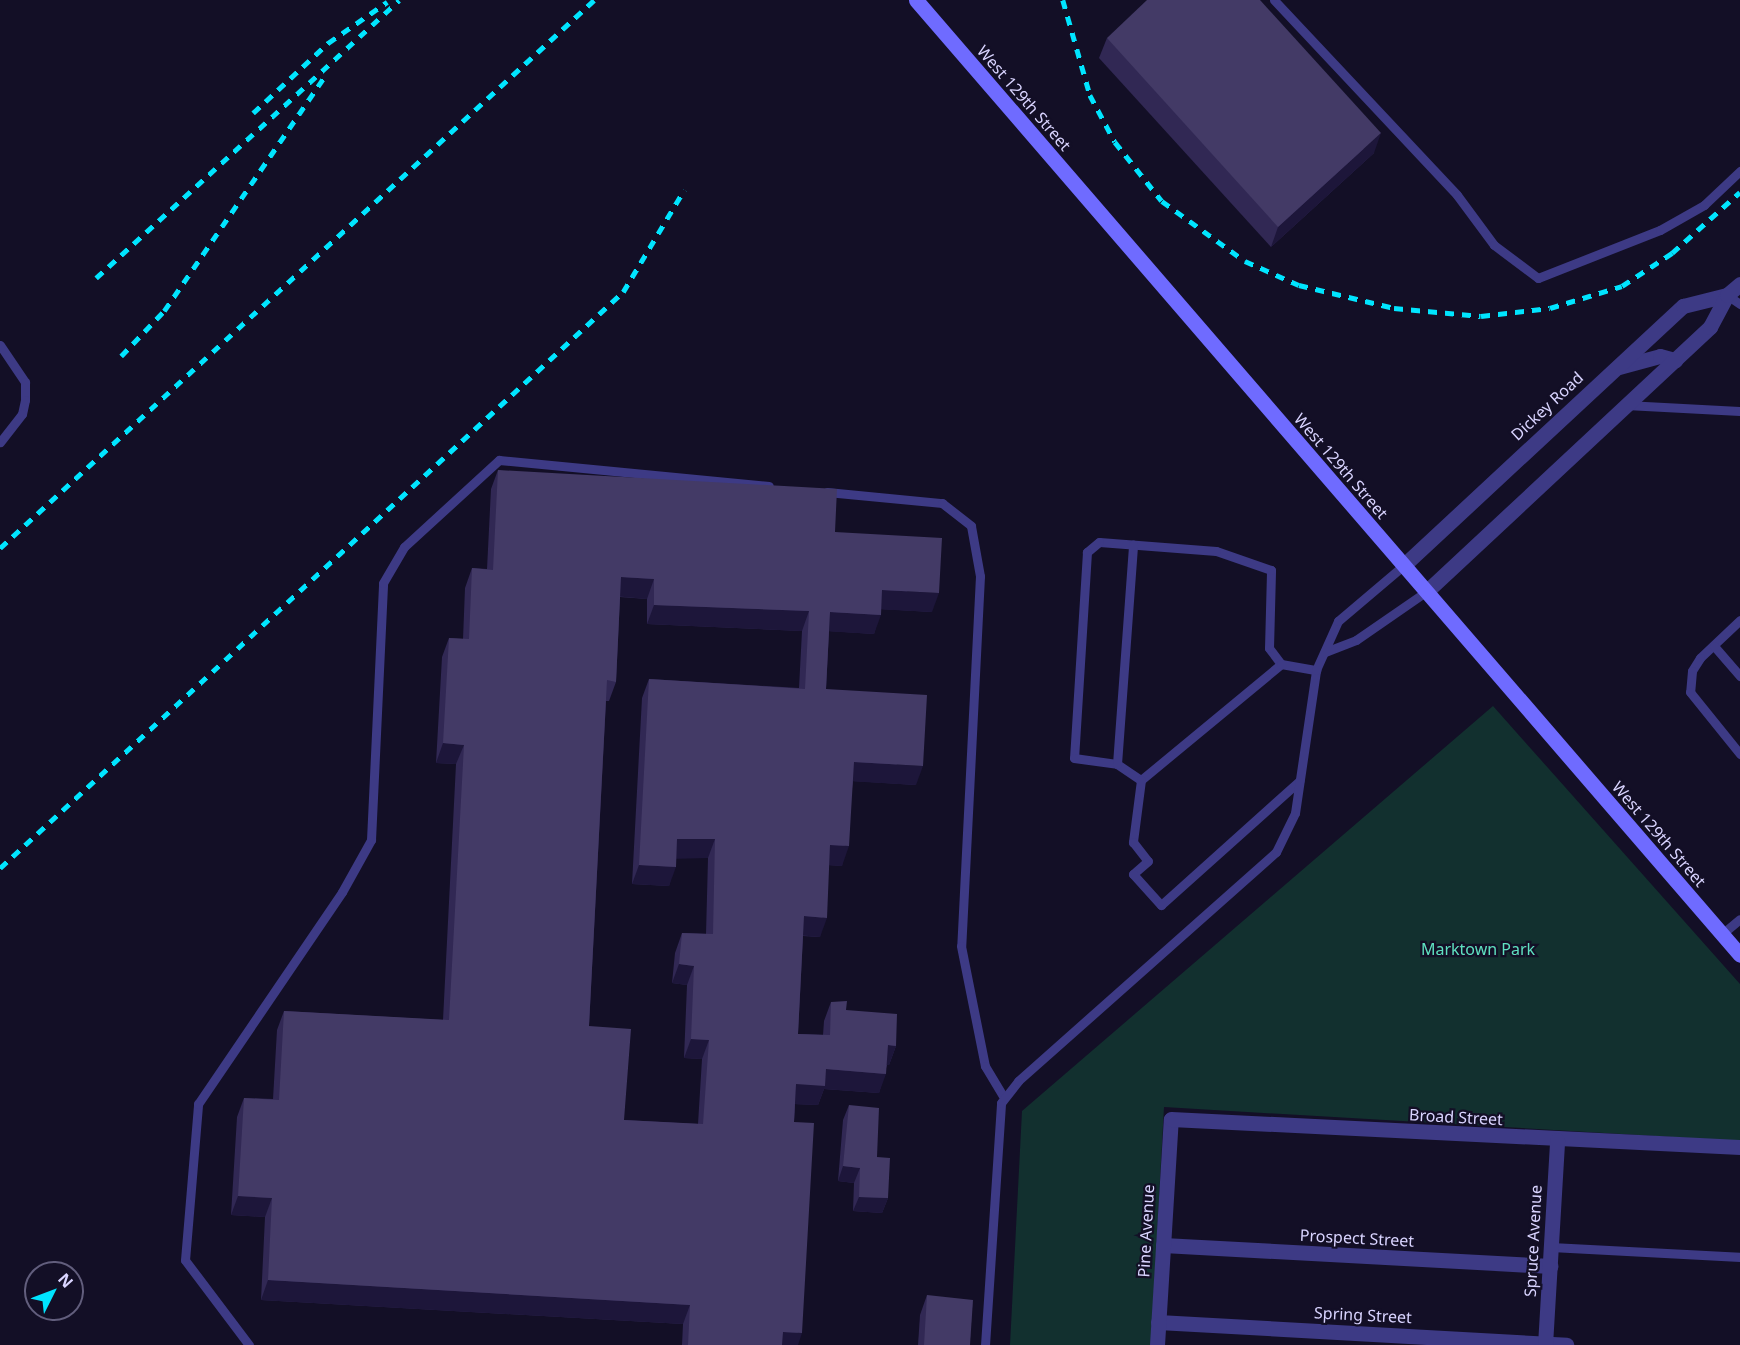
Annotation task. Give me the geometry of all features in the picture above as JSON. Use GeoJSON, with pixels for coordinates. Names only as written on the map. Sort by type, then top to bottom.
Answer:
{"type":"FeatureCollection","features":[{"type":"Feature","properties":{"kind":"main road","name":"West 129th Street"},"geometry":{"type":"LineString","coordinates":[[916,0],[1740,955]]}},
{"type":"Feature","properties":{"kind":"street","name":"Dickey Road"},"geometry":{"type":"LineString","coordinates":[[1427,591],[1710,327],[1734,300],[1740,284]]}},
{"type":"Feature","properties":{"kind":"street","name":"Dickey Road"},"geometry":{"type":"LineString","coordinates":[[1404,566],[1683,306],[1734,300]]}},
{"type":"Feature","properties":{"kind":"street"},"geometry":{"type":"LineString","coordinates":[[1616,367],[1660,357],[1675,360]]}},
{"type":"Feature","properties":{"kind":"street","name":"Broad Street"},"geometry":{"type":"LineString","coordinates":[[1171,1119],[1557,1140],[1740,1147]]}},
{"type":"Feature","properties":{"kind":"street","name":"Pine Avenue"},"geometry":{"type":"LineString","coordinates":[[1157,1345],[1171,1119]]}},
{"type":"Feature","properties":{"kind":"street","name":"Spruce Avenue"},"geometry":{"type":"LineString","coordinates":[[1545,1344],[1557,1140]]}},
{"type":"Feature","properties":{"kind":"street","name":"Prospect Street"},"geometry":{"type":"LineString","coordinates":[[1163,1245],[1550,1266]]}},
{"type":"Feature","properties":{"kind":"street","name":"Spring Street"},"geometry":{"type":"LineString","coordinates":[[1158,1322],[1566,1345]]}},
{"type":"Feature","properties":{"kind":"lane"},"geometry":{"type":"LineString","coordinates":[[1274,0],[1456,195],[1494,245],[1538,278],[1660,230],[1704,205],[1740,171]]}},
{"type":"Feature","properties":{"kind":"lane"},"geometry":{"type":"LineString","coordinates":[[0,345],[25,382],[22,414],[0,442]]}},
{"type":"Feature","properties":{"kind":"lane"},"geometry":{"type":"LineString","coordinates":[[1624,405],[1740,411]]}},
{"type":"Feature","properties":{"kind":"lane"},"geometry":{"type":"LineString","coordinates":[[249,1345],[185,1260],[198,1104],[342,892],[371,840],[383,583],[404,547],[499,460],[778,487]]}},
{"type":"Feature","properties":{"kind":"lane"},"geometry":{"type":"LineString","coordinates":[[813,490],[942,503],[971,526],[980,576],[961,946],[985,1066],[1005,1098]]}},
{"type":"Feature","properties":{"kind":"lane"},"geometry":{"type":"LineString","coordinates":[[1141,780],[1117,764],[1074,758],[1087,552],[1099,542],[1215,551],[1271,570],[1269,648],[1281,664],[1316,670]]}},
{"type":"Feature","properties":{"kind":"lane"},"geometry":{"type":"LineString","coordinates":[[1117,764],[1133,545]]}},
{"type":"Feature","properties":{"kind":"lane"},"geometry":{"type":"LineString","coordinates":[[985,1345],[996,1133],[1005,1098],[1276,852],[1295,813],[1316,670],[1338,621],[1404,566]]}},
{"type":"Feature","properties":{"kind":"lane"},"geometry":{"type":"LineString","coordinates":[[1325,652],[1356,640],[1427,591]]}},
{"type":"Feature","properties":{"kind":"lane"},"geometry":{"type":"LineString","coordinates":[[1739,624],[1713,645],[1692,671],[1690,692],[1740,754]]}},
{"type":"Feature","properties":{"kind":"lane"},"geometry":{"type":"LineString","coordinates":[[1713,645],[1740,676]]}},
{"type":"Feature","properties":{"kind":"lane"},"geometry":{"type":"LineString","coordinates":[[1281,664],[1141,780],[1133,842],[1148,861],[1133,874],[1161,905],[1299,781]]}},
{"type":"Feature","properties":{"kind":"lane"},"geometry":{"type":"LineString","coordinates":[[1722,934],[1740,919]]}},
{"type":"Feature","properties":{"kind":"lane"},"geometry":{"type":"LineString","coordinates":[[1551,1247],[1740,1257]]}},
{"type":"Feature","properties":{"kind":"green space","name":"Marktown Park"},"geometry":{"type":"Polygon","coordinates":[[[1493,706],[1740,984],[1740,1141],[1164,1107],[1151,1345],[1010,1345],[1022,1111],[1493,706]]]}},
{"type":"Feature","properties":{"kind":"building"},"geometry":{"type":"Polygon","coordinates":[[[1147,0],[1260,0],[1381,133],[1278,227],[1107,38],[1147,0]]]}},
{"type":"Feature","properties":{"kind":"building"},"geometry":{"type":"Polygon","coordinates":[[[498,470],[837,489],[835,532],[942,538],[939,593],[882,590],[881,615],[830,612],[826,689],[927,695],[923,766],[854,762],[849,846],[830,845],[827,918],[804,916],[798,1034],[830,1035],[831,1002],[847,1001],[846,1010],[897,1014],[896,1046],[888,1045],[886,1074],[826,1069],[825,1086],[796,1084],[794,1122],[814,1123],[802,1333],[783,1332],[782,1345],[688,1345],[690,1305],[268,1280],[272,1198],[238,1196],[244,1098],[279,1100],[284,1011],[449,1020],[464,745],[443,743],[449,638],[469,639],[472,568],[493,570],[498,470]],[[621,577],[616,682],[607,680],[589,1026],[631,1029],[624,1120],[703,1124],[709,1040],[691,1039],[694,966],[679,964],[682,933],[713,934],[715,839],[677,839],[676,867],[639,865],[649,679],[805,689],[809,611],[654,605],[654,579],[621,577]]]}},
{"type":"Feature","properties":{"kind":"building"},"geometry":{"type":"Polygon","coordinates":[[[849,1105],[879,1108],[877,1157],[890,1158],[888,1198],[859,1197],[860,1168],[843,1166],[849,1105]]]}},
{"type":"Feature","properties":{"kind":"building"},"geometry":{"type":"Polygon","coordinates":[[[927,1295],[973,1300],[970,1345],[924,1345],[927,1295]]]}},
{"type":"Feature","properties":{"kind":"railway"},"geometry":{"type":"LineString","coordinates":[[96,278],[399,0]]}},
{"type":"Feature","properties":{"kind":"railway"},"geometry":{"type":"LineString","coordinates":[[0,548],[594,0]]}},
{"type":"Feature","properties":{"kind":"railway"},"geometry":{"type":"LineString","coordinates":[[1063,0],[1090,95],[1115,142],[1162,201],[1245,261],[1299,285],[1394,308],[1481,316],[1550,308],[1622,286],[1672,253],[1740,192]]}},
{"type":"Feature","properties":{"kind":"railway"},"geometry":{"type":"LineString","coordinates":[[253,113],[328,43],[387,2]]}},
{"type":"Feature","properties":{"kind":"railway"},"geometry":{"type":"LineString","coordinates":[[121,356],[164,311],[326,74]]}},
{"type":"Feature","properties":{"kind":"railway"},"geometry":{"type":"LineString","coordinates":[[0,868],[623,292],[684,190]]}}]}
